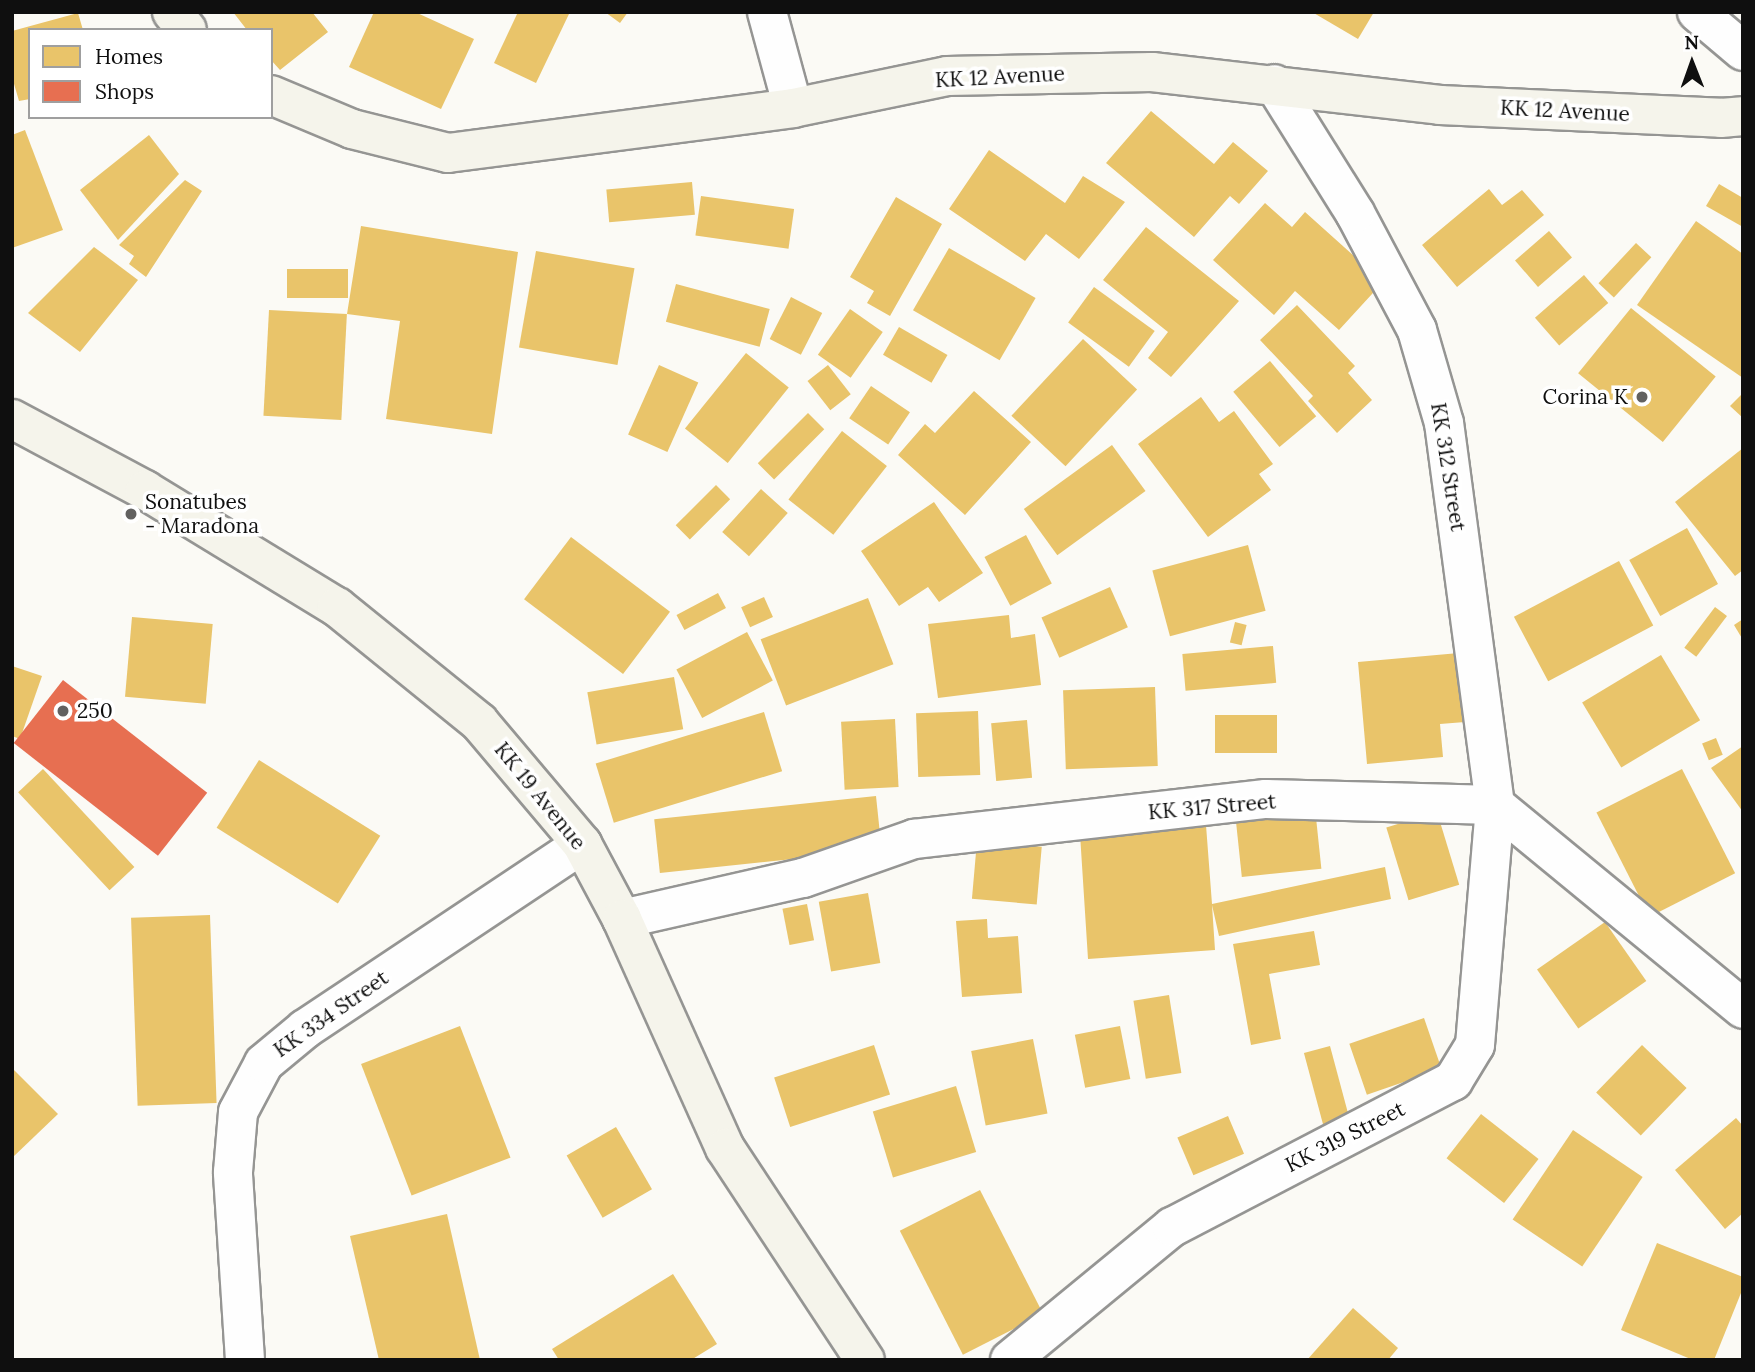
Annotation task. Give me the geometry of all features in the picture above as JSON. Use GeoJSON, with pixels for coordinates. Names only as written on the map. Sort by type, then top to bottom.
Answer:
{"type":"FeatureCollection","features":[{"type":"Feature","properties":{"kind":"main road"},"geometry":{"type":"LineString","coordinates":[[172,12],[185,28]]}},
{"type":"Feature","properties":{"kind":"main road","name":"KK 12 Avenue"},"geometry":{"type":"LineString","coordinates":[[273,96],[352,130],[448,153],[793,108],[947,76],[1152,72],[1274,83],[1440,105],[1736,123]]}},
{"type":"Feature","properties":{"kind":"main road","name":"KK 19 Avenue"},"geometry":{"type":"LineString","coordinates":[[12,419],[145,490],[337,607],[479,722],[582,844],[622,919],[725,1148],[865,1360]]}},
{"type":"Feature","properties":{"kind":"street"},"geometry":{"type":"LineString","coordinates":[[767,12],[793,108]]}},
{"type":"Feature","properties":{"kind":"street"},"geometry":{"type":"LineString","coordinates":[[1697,12],[1743,51]]}},
{"type":"Feature","properties":{"kind":"street","name":"KK 312 Street"},"geometry":{"type":"LineString","coordinates":[[1274,83],[1355,213],[1417,330],[1444,424],[1495,805]]}},
{"type":"Feature","properties":{"kind":"street","name":"KK 317 Street"},"geometry":{"type":"LineString","coordinates":[[622,919],[803,878],[914,839],[1266,799],[1495,805]]}},
{"type":"Feature","properties":{"kind":"street"},"geometry":{"type":"LineString","coordinates":[[1495,805],[1743,1009]]}},
{"type":"Feature","properties":{"kind":"street","name":"KK 319 Street"},"geometry":{"type":"LineString","coordinates":[[1010,1360],[1172,1227],[1453,1081],[1475,1045],[1495,805]]}},
{"type":"Feature","properties":{"kind":"street","name":"KK 334 Street"},"geometry":{"type":"LineString","coordinates":[[245,1360],[233,1171],[238,1112],[264,1063],[305,1029],[582,844]]}},
{"type":"Feature","properties":{"kind":"building: Homes"},"geometry":{"type":"Polygon","coordinates":[[[233,12],[312,12],[328,32],[280,70],[273,62],[273,28],[245,28],[233,12]]]}},
{"type":"Feature","properties":{"kind":"building: Homes"},"geometry":{"type":"Polygon","coordinates":[[[374,12],[415,12],[474,39],[441,109],[349,67],[374,12]]]}},
{"type":"Feature","properties":{"kind":"building: Homes"},"geometry":{"type":"Polygon","coordinates":[[[518,12],[569,14],[536,83],[494,63],[518,12]]]}},
{"type":"Feature","properties":{"kind":"building: Homes"},"geometry":{"type":"Polygon","coordinates":[[[605,12],[628,12],[620,23],[605,12]]]}},
{"type":"Feature","properties":{"kind":"building: Homes"},"geometry":{"type":"Polygon","coordinates":[[[1312,12],[1374,12],[1358,39],[1312,12]]]}},
{"type":"Feature","properties":{"kind":"building: Homes"},"geometry":{"type":"Polygon","coordinates":[[[78,13],[82,28],[28,28],[28,99],[19,101],[12,77],[12,31],[78,13]]]}},
{"type":"Feature","properties":{"kind":"building: Homes"},"geometry":{"type":"Polygon","coordinates":[[[1151,111],[1214,164],[1233,142],[1268,171],[1239,204],[1230,196],[1194,237],[1106,163],[1151,111]]]}},
{"type":"Feature","properties":{"kind":"building: Homes"},"geometry":{"type":"Polygon","coordinates":[[[25,130],[63,230],[12,248],[12,135],[25,130]]]}},
{"type":"Feature","properties":{"kind":"building: Homes"},"geometry":{"type":"Polygon","coordinates":[[[149,135],[179,174],[118,240],[80,190],[149,135]]]}},
{"type":"Feature","properties":{"kind":"building: Homes"},"geometry":{"type":"Polygon","coordinates":[[[989,150],[1065,203],[1083,176],[1125,202],[1079,259],[1046,234],[1025,261],[949,209],[989,150]]]}},
{"type":"Feature","properties":{"kind":"building: Homes"},"geometry":{"type":"Polygon","coordinates":[[[185,180],[202,191],[146,277],[129,264],[134,256],[119,245],[185,180]]]}},
{"type":"Feature","properties":{"kind":"building: Homes"},"geometry":{"type":"Polygon","coordinates":[[[692,182],[695,215],[609,222],[606,189],[692,182]]]}},
{"type":"Feature","properties":{"kind":"building: Homes"},"geometry":{"type":"Polygon","coordinates":[[[1719,184],[1743,198],[1743,227],[1706,206],[1719,184]]]}},
{"type":"Feature","properties":{"kind":"building: Homes"},"geometry":{"type":"Polygon","coordinates":[[[1489,189],[1502,205],[1522,190],[1544,215],[1457,287],[1422,245],[1489,189]]]}},
{"type":"Feature","properties":{"kind":"building: Homes"},"geometry":{"type":"Polygon","coordinates":[[[701,196],[794,209],[789,249],[695,236],[701,196]]]}},
{"type":"Feature","properties":{"kind":"building: Homes"},"geometry":{"type":"Polygon","coordinates":[[[896,197],[942,224],[890,316],[867,303],[874,291],[850,277],[896,197]]]}},
{"type":"Feature","properties":{"kind":"building: Homes"},"geometry":{"type":"Polygon","coordinates":[[[1265,203],[1292,227],[1305,212],[1383,282],[1339,330],[1295,291],[1274,315],[1213,260],[1265,203]]]}},
{"type":"Feature","properties":{"kind":"building: Homes"},"geometry":{"type":"Polygon","coordinates":[[[1696,221],[1743,254],[1743,378],[1637,305],[1696,221]]]}},
{"type":"Feature","properties":{"kind":"building: Homes"},"geometry":{"type":"Polygon","coordinates":[[[361,226],[518,252],[492,434],[386,419],[400,321],[347,314],[361,226]]]}},
{"type":"Feature","properties":{"kind":"building: Homes"},"geometry":{"type":"Polygon","coordinates":[[[1146,227],[1239,301],[1171,377],[1148,358],[1168,332],[1103,280],[1146,227]]]}},
{"type":"Feature","properties":{"kind":"building: Homes"},"geometry":{"type":"Polygon","coordinates":[[[1549,231],[1572,257],[1538,287],[1515,261],[1549,231]]]}},
{"type":"Feature","properties":{"kind":"building: Homes"},"geometry":{"type":"Polygon","coordinates":[[[1636,243],[1651,257],[1614,298],[1598,283],[1636,243]]]}},
{"type":"Feature","properties":{"kind":"building: Homes"},"geometry":{"type":"Polygon","coordinates":[[[94,247],[138,280],[80,352],[28,313],[94,247]]]}},
{"type":"Feature","properties":{"kind":"building: Homes"},"geometry":{"type":"Polygon","coordinates":[[[949,248],[1036,298],[1000,360],[913,310],[949,248]]]}},
{"type":"Feature","properties":{"kind":"building: Homes"},"geometry":{"type":"Polygon","coordinates":[[[536,251],[634,268],[617,365],[519,348],[536,251]]]}},
{"type":"Feature","properties":{"kind":"building: Homes"},"geometry":{"type":"Polygon","coordinates":[[[287,269],[348,269],[348,298],[287,298],[287,269]]]}},
{"type":"Feature","properties":{"kind":"building: Homes"},"geometry":{"type":"Polygon","coordinates":[[[1584,275],[1608,303],[1559,346],[1535,318],[1584,275]]]}},
{"type":"Feature","properties":{"kind":"building: Homes"},"geometry":{"type":"Polygon","coordinates":[[[676,284],[770,309],[760,347],[666,322],[676,284]]]}},
{"type":"Feature","properties":{"kind":"building: Homes"},"geometry":{"type":"Polygon","coordinates":[[[1094,287],[1155,331],[1129,367],[1068,323],[1094,287]]]}},
{"type":"Feature","properties":{"kind":"building: Homes"},"geometry":{"type":"Polygon","coordinates":[[[791,297],[822,313],[801,355],[770,339],[791,297]]]}},
{"type":"Feature","properties":{"kind":"building: Homes"},"geometry":{"type":"Polygon","coordinates":[[[1297,305],[1355,366],[1348,373],[1372,400],[1337,433],[1308,401],[1313,396],[1260,340],[1297,305]]]}},
{"type":"Feature","properties":{"kind":"building: Homes"},"geometry":{"type":"Polygon","coordinates":[[[1631,308],[1716,377],[1663,442],[1578,373],[1631,308]]]}},
{"type":"Feature","properties":{"kind":"building: Homes"},"geometry":{"type":"Polygon","coordinates":[[[850,309],[883,332],[851,378],[818,355],[850,309]]]}},
{"type":"Feature","properties":{"kind":"building: Homes"},"geometry":{"type":"Polygon","coordinates":[[[269,310],[347,314],[341,420],[263,416],[269,310]]]}},
{"type":"Feature","properties":{"kind":"building: Homes"},"geometry":{"type":"Polygon","coordinates":[[[899,327],[947,355],[931,383],[883,355],[899,327]]]}},
{"type":"Feature","properties":{"kind":"building: Homes"},"geometry":{"type":"Polygon","coordinates":[[[1083,339],[1137,389],[1066,466],[1011,416],[1083,339]]]}},
{"type":"Feature","properties":{"kind":"building: Homes"},"geometry":{"type":"Polygon","coordinates":[[[746,353],[789,388],[728,463],[685,428],[746,353]]]}},
{"type":"Feature","properties":{"kind":"building: Homes"},"geometry":{"type":"Polygon","coordinates":[[[1270,361],[1316,416],[1280,447],[1233,392],[1270,361]]]}},
{"type":"Feature","properties":{"kind":"building: Homes"},"geometry":{"type":"Polygon","coordinates":[[[659,365],[698,382],[667,452],[628,434],[659,365]]]}},
{"type":"Feature","properties":{"kind":"building: Homes"},"geometry":{"type":"Polygon","coordinates":[[[828,365],[851,394],[830,410],[808,381],[828,365]]]}},
{"type":"Feature","properties":{"kind":"building: Homes"},"geometry":{"type":"Polygon","coordinates":[[[871,386],[910,412],[888,445],[849,418],[871,386]]]}},
{"type":"Feature","properties":{"kind":"building: Homes"},"geometry":{"type":"Polygon","coordinates":[[[974,391],[1031,442],[965,515],[898,455],[925,424],[935,433],[974,391]]]}},
{"type":"Feature","properties":{"kind":"building: Homes"},"geometry":{"type":"Polygon","coordinates":[[[1743,393],[1743,418],[1730,406],[1743,393]]]}},
{"type":"Feature","properties":{"kind":"building: Homes"},"geometry":{"type":"Polygon","coordinates":[[[1201,397],[1219,422],[1234,411],[1273,464],[1259,474],[1271,490],[1208,537],[1138,444],[1201,397]]]}},
{"type":"Feature","properties":{"kind":"building: Homes"},"geometry":{"type":"Polygon","coordinates":[[[808,413],[824,429],[774,479],[758,463],[808,413]]]}},
{"type":"Feature","properties":{"kind":"building: Homes"},"geometry":{"type":"Polygon","coordinates":[[[842,431],[887,466],[833,535],[788,500],[842,431]]]}},
{"type":"Feature","properties":{"kind":"building: Homes"},"geometry":{"type":"Polygon","coordinates":[[[1112,445],[1146,491],[1057,555],[1024,509],[1112,445]]]}},
{"type":"Feature","properties":{"kind":"building: Homes"},"geometry":{"type":"Polygon","coordinates":[[[1743,448],[1743,570],[1735,576],[1675,502],[1743,448]]]}},
{"type":"Feature","properties":{"kind":"building: Homes"},"geometry":{"type":"Polygon","coordinates":[[[716,485],[730,499],[690,539],[676,525],[716,485]]]}},
{"type":"Feature","properties":{"kind":"building: Homes"},"geometry":{"type":"Polygon","coordinates":[[[761,489],[788,513],[749,556],[722,532],[761,489]]]}},
{"type":"Feature","properties":{"kind":"building: Homes"},"geometry":{"type":"Polygon","coordinates":[[[934,502],[983,573],[939,602],[928,587],[899,606],[861,551],[934,502]]]}},
{"type":"Feature","properties":{"kind":"building: Homes"},"geometry":{"type":"Polygon","coordinates":[[[1687,528],[1718,584],[1660,616],[1629,560],[1687,528]]]}},
{"type":"Feature","properties":{"kind":"building: Homes"},"geometry":{"type":"Polygon","coordinates":[[[1026,535],[1052,584],[1010,606],[985,557],[1026,535]]]}},
{"type":"Feature","properties":{"kind":"building: Homes"},"geometry":{"type":"Polygon","coordinates":[[[571,537],[670,612],[623,674],[524,599],[571,537]]]}},
{"type":"Feature","properties":{"kind":"building: Homes"},"geometry":{"type":"Polygon","coordinates":[[[1248,545],[1266,611],[1170,636],[1152,571],[1248,545]]]}},
{"type":"Feature","properties":{"kind":"building: Homes"},"geometry":{"type":"Polygon","coordinates":[[[1619,561],[1653,625],[1548,681],[1514,617],[1619,561]]]}},
{"type":"Feature","properties":{"kind":"building: Homes"},"geometry":{"type":"Polygon","coordinates":[[[1110,587],[1128,627],[1059,658],[1041,618],[1110,587]]]}},
{"type":"Feature","properties":{"kind":"building: Homes"},"geometry":{"type":"Polygon","coordinates":[[[718,593],[726,608],[684,630],[677,615],[718,593]]]}},
{"type":"Feature","properties":{"kind":"building: Homes"},"geometry":{"type":"Polygon","coordinates":[[[764,597],[773,617],[750,627],[741,607],[764,597]]]}},
{"type":"Feature","properties":{"kind":"building: Homes"},"geometry":{"type":"Polygon","coordinates":[[[868,598],[893,664],[786,705],[761,639],[868,598]]]}},
{"type":"Feature","properties":{"kind":"building: Homes"},"geometry":{"type":"Polygon","coordinates":[[[1715,607],[1727,616],[1696,657],[1684,648],[1715,607]]]}},
{"type":"Feature","properties":{"kind":"building: Homes"},"geometry":{"type":"Polygon","coordinates":[[[1009,615],[1011,638],[1035,634],[1041,685],[938,698],[928,624],[1009,615]]]}},
{"type":"Feature","properties":{"kind":"building: Homes"},"geometry":{"type":"Polygon","coordinates":[[[132,617],[213,624],[206,704],[125,697],[132,617]]]}},
{"type":"Feature","properties":{"kind":"building: Homes"},"geometry":{"type":"Polygon","coordinates":[[[1743,619],[1743,640],[1734,625],[1743,619]]]}},
{"type":"Feature","properties":{"kind":"building: Homes"},"geometry":{"type":"Polygon","coordinates":[[[1235,622],[1247,625],[1242,645],[1230,642],[1235,622]]]}},
{"type":"Feature","properties":{"kind":"building: Homes"},"geometry":{"type":"Polygon","coordinates":[[[747,632],[773,681],[702,718],[676,670],[747,632]]]}},
{"type":"Feature","properties":{"kind":"building: Homes"},"geometry":{"type":"Polygon","coordinates":[[[1273,646],[1276,683],[1186,691],[1182,654],[1273,646]]]}},
{"type":"Feature","properties":{"kind":"building: Homes"},"geometry":{"type":"Polygon","coordinates":[[[1459,653],[1465,722],[1440,724],[1443,757],[1367,764],[1358,662],[1459,653]]]}},
{"type":"Feature","properties":{"kind":"building: Homes"},"geometry":{"type":"Polygon","coordinates":[[[1661,655],[1700,720],[1621,768],[1582,702],[1661,655]]]}},
{"type":"Feature","properties":{"kind":"building: Homes"},"geometry":{"type":"Polygon","coordinates":[[[12,666],[42,676],[20,739],[12,736],[12,666]]]}},
{"type":"Feature","properties":{"kind":"building: Homes"},"geometry":{"type":"Polygon","coordinates":[[[674,677],[683,729],[597,744],[587,692],[674,677]]]}},
{"type":"Feature","properties":{"kind":"building: Homes"},"geometry":{"type":"Polygon","coordinates":[[[1155,687],[1158,766],[1066,769],[1063,690],[1155,687]]]}},
{"type":"Feature","properties":{"kind":"building: Homes"},"geometry":{"type":"Polygon","coordinates":[[[978,711],[980,775],[918,777],[916,713],[978,711]]]}},
{"type":"Feature","properties":{"kind":"building: Homes"},"geometry":{"type":"Polygon","coordinates":[[[764,712],[782,771],[614,823],[596,763],[764,712]]]}},
{"type":"Feature","properties":{"kind":"building: Homes"},"geometry":{"type":"Polygon","coordinates":[[[1215,715],[1277,715],[1277,753],[1215,753],[1215,715]]]}},
{"type":"Feature","properties":{"kind":"building: Homes"},"geometry":{"type":"Polygon","coordinates":[[[895,719],[899,787],[845,790],[841,722],[895,719]]]}},
{"type":"Feature","properties":{"kind":"building: Homes"},"geometry":{"type":"Polygon","coordinates":[[[1027,720],[1032,778],[996,781],[991,723],[1027,720]]]}},
{"type":"Feature","properties":{"kind":"building: Homes"},"geometry":{"type":"Polygon","coordinates":[[[1716,738],[1723,755],[1709,760],[1702,744],[1716,738]]]}},
{"type":"Feature","properties":{"kind":"building: Homes"},"geometry":{"type":"Polygon","coordinates":[[[1743,746],[1743,812],[1711,768],[1743,746]]]}},
{"type":"Feature","properties":{"kind":"building: Homes"},"geometry":{"type":"Polygon","coordinates":[[[259,760],[380,836],[338,904],[217,828],[259,760]]]}},
{"type":"Feature","properties":{"kind":"building: Homes"},"geometry":{"type":"Polygon","coordinates":[[[43,769],[134,867],[110,890],[18,792],[43,769]]]}},
{"type":"Feature","properties":{"kind":"building: Homes"},"geometry":{"type":"Polygon","coordinates":[[[1682,769],[1735,873],[1650,917],[1596,813],[1682,769]]]}},
{"type":"Feature","properties":{"kind":"building: Homes"},"geometry":{"type":"Polygon","coordinates":[[[876,796],[882,850],[660,873],[654,819],[876,796]]]}},
{"type":"Feature","properties":{"kind":"building: Homes"},"geometry":{"type":"Polygon","coordinates":[[[1315,808],[1321,869],[1242,877],[1235,816],[1315,808]]]}},
{"type":"Feature","properties":{"kind":"building: Homes"},"geometry":{"type":"Polygon","coordinates":[[[1437,812],[1459,885],[1409,900],[1386,827],[1437,812]]]}},
{"type":"Feature","properties":{"kind":"building: Homes"},"geometry":{"type":"Polygon","coordinates":[[[1206,825],[1212,904],[1385,867],[1391,899],[1219,936],[1212,905],[1215,950],[1088,959],[1080,834],[1206,825]]]}},
{"type":"Feature","properties":{"kind":"building: Homes"},"geometry":{"type":"Polygon","coordinates":[[[977,841],[1042,847],[1037,904],[972,899],[977,841]]]}},
{"type":"Feature","properties":{"kind":"building: Homes"},"geometry":{"type":"Polygon","coordinates":[[[868,893],[880,963],[831,972],[819,902],[868,893]]]}},
{"type":"Feature","properties":{"kind":"building: Homes"},"geometry":{"type":"Polygon","coordinates":[[[807,904],[814,940],[790,945],[782,909],[807,904]]]}},
{"type":"Feature","properties":{"kind":"building: Homes"},"geometry":{"type":"Polygon","coordinates":[[[210,915],[217,1103],[138,1106],[131,918],[210,915]]]}},
{"type":"Feature","properties":{"kind":"building: Homes"},"geometry":{"type":"Polygon","coordinates":[[[987,919],[988,938],[1018,936],[1022,993],[962,997],[956,921],[987,919]]]}},
{"type":"Feature","properties":{"kind":"building: Homes"},"geometry":{"type":"Polygon","coordinates":[[[1605,922],[1646,981],[1578,1029],[1537,970],[1605,922]]]}},
{"type":"Feature","properties":{"kind":"building: Homes"},"geometry":{"type":"Polygon","coordinates":[[[1314,931],[1320,965],[1269,974],[1281,1039],[1251,1045],[1233,944],[1314,931]]]}},
{"type":"Feature","properties":{"kind":"building: Homes"},"geometry":{"type":"Polygon","coordinates":[[[1169,995],[1181,1073],[1146,1079],[1133,1001],[1169,995]]]}},
{"type":"Feature","properties":{"kind":"building: Homes"},"geometry":{"type":"Polygon","coordinates":[[[1424,1018],[1442,1069],[1367,1095],[1349,1044],[1424,1018]]]}},
{"type":"Feature","properties":{"kind":"building: Homes"},"geometry":{"type":"Polygon","coordinates":[[[460,1026],[511,1158],[412,1196],[361,1064],[460,1026]]]}},
{"type":"Feature","properties":{"kind":"building: Homes"},"geometry":{"type":"Polygon","coordinates":[[[1120,1026],[1130,1079],[1085,1088],[1075,1035],[1120,1026]]]}},
{"type":"Feature","properties":{"kind":"building: Homes"},"geometry":{"type":"Polygon","coordinates":[[[1033,1039],[1048,1114],[986,1126],[971,1051],[1033,1039]]]}},
{"type":"Feature","properties":{"kind":"building: Homes"},"geometry":{"type":"Polygon","coordinates":[[[874,1045],[890,1094],[790,1127],[774,1077],[874,1045]]]}},
{"type":"Feature","properties":{"kind":"building: Homes"},"geometry":{"type":"Polygon","coordinates":[[[1642,1045],[1687,1088],[1641,1136],[1596,1092],[1642,1045]]]}},
{"type":"Feature","properties":{"kind":"building: Homes"},"geometry":{"type":"Polygon","coordinates":[[[1330,1046],[1351,1123],[1325,1130],[1304,1053],[1330,1046]]]}},
{"type":"Feature","properties":{"kind":"building: Homes"},"geometry":{"type":"Polygon","coordinates":[[[12,1068],[58,1114],[12,1158],[12,1068]]]}},
{"type":"Feature","properties":{"kind":"building: Homes"},"geometry":{"type":"Polygon","coordinates":[[[956,1086],[976,1152],[893,1177],[873,1111],[956,1086]]]}},
{"type":"Feature","properties":{"kind":"building: Homes"},"geometry":{"type":"Polygon","coordinates":[[[1481,1114],[1539,1159],[1504,1203],[1447,1158],[1481,1114]]]}},
{"type":"Feature","properties":{"kind":"building: Homes"},"geometry":{"type":"Polygon","coordinates":[[[1228,1116],[1244,1154],[1193,1175],[1177,1137],[1228,1116]]]}},
{"type":"Feature","properties":{"kind":"building: Homes"},"geometry":{"type":"Polygon","coordinates":[[[1736,1118],[1743,1126],[1743,1213],[1725,1229],[1675,1170],[1736,1118]]]}},
{"type":"Feature","properties":{"kind":"building: Homes"},"geometry":{"type":"Polygon","coordinates":[[[616,1127],[652,1189],[603,1218],[567,1156],[616,1127]]]}},
{"type":"Feature","properties":{"kind":"building: Homes"},"geometry":{"type":"Polygon","coordinates":[[[1573,1130],[1643,1177],[1582,1267],[1513,1220],[1573,1130]]]}},
{"type":"Feature","properties":{"kind":"building: Homes"},"geometry":{"type":"Polygon","coordinates":[[[980,1190],[1043,1314],[963,1355],[900,1231],[980,1190]]]}},
{"type":"Feature","properties":{"kind":"building: Homes"},"geometry":{"type":"Polygon","coordinates":[[[447,1214],[480,1360],[379,1360],[350,1236],[447,1214]]]}},
{"type":"Feature","properties":{"kind":"building: Homes"},"geometry":{"type":"Polygon","coordinates":[[[1657,1243],[1743,1277],[1743,1288],[1714,1360],[1693,1360],[1621,1330],[1657,1243]]]}},
{"type":"Feature","properties":{"kind":"building: Homes"},"geometry":{"type":"Polygon","coordinates":[[[673,1274],[717,1344],[691,1360],[559,1360],[552,1349],[673,1274]]]}},
{"type":"Feature","properties":{"kind":"building: Homes"},"geometry":{"type":"Polygon","coordinates":[[[1353,1308],[1398,1348],[1388,1360],[1307,1360],[1353,1308]]]}},
{"type":"Feature","properties":{"kind":"building: Shops"},"geometry":{"type":"Polygon","coordinates":[[[63,680],[207,793],[158,856],[14,743],[63,680]]]}},
{"type":"Feature","properties":{"kind":"place","name":"Corina K"},"geometry":{"type":"Point","coordinates":[1642,397]}},
{"type":"Feature","properties":{"kind":"place","name":"Sonatubes - Maradona"},"geometry":{"type":"Point","coordinates":[131,514]}},
{"type":"Feature","properties":{"kind":"place","name":"250"},"geometry":{"type":"Point","coordinates":[63,711]}}]}
